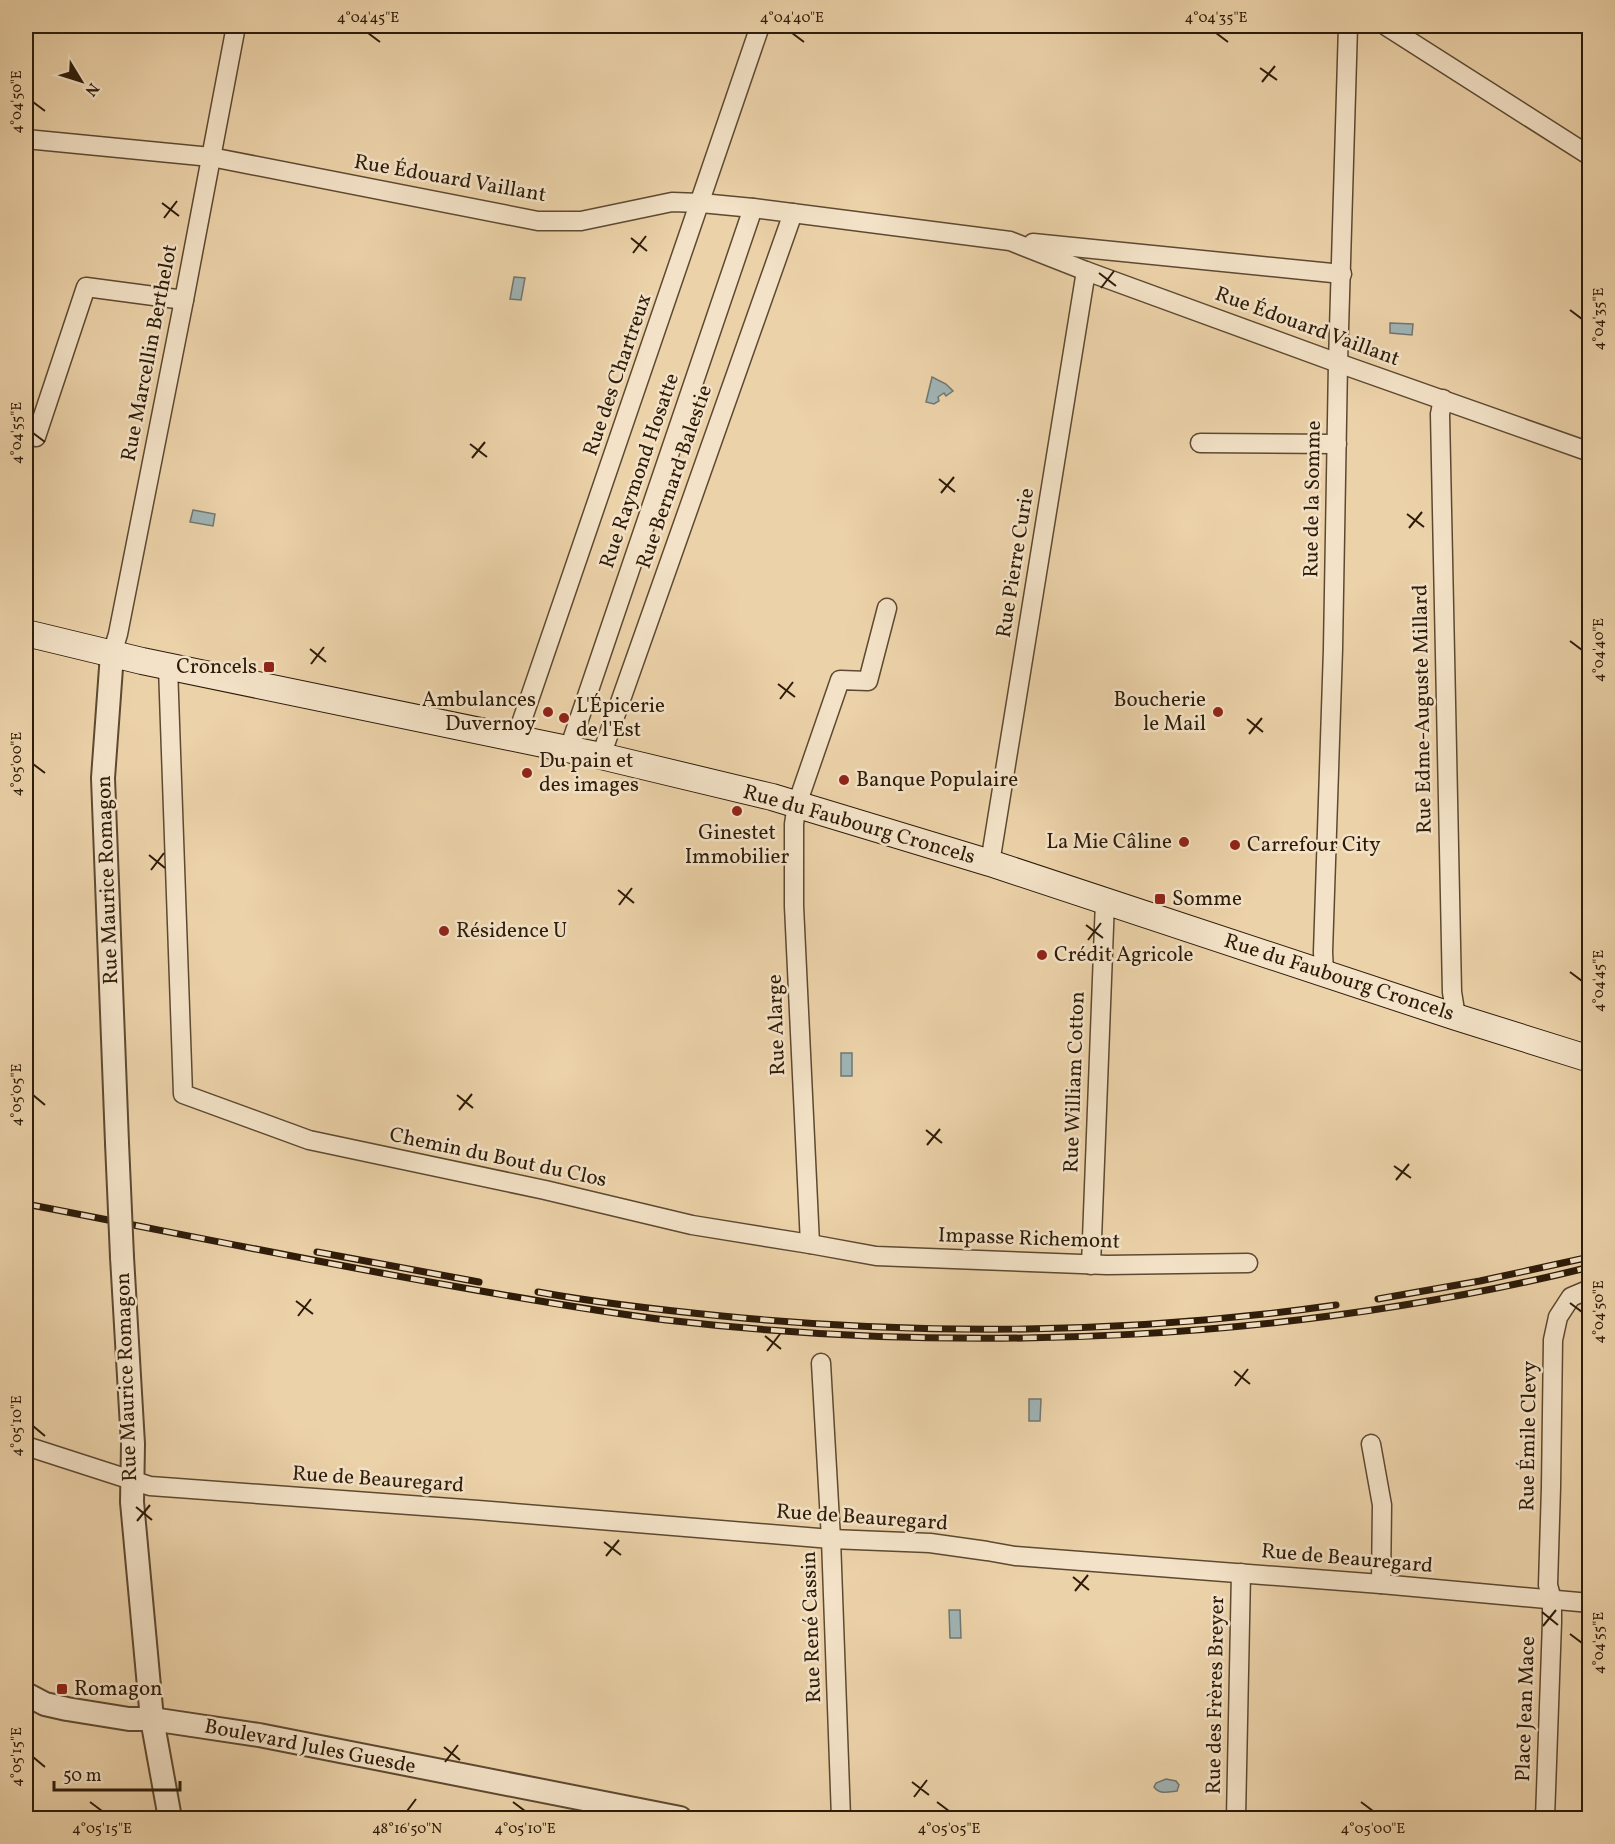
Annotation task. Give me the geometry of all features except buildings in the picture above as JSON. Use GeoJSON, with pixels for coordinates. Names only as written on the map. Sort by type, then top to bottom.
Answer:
{"type":"FeatureCollection","features":[{"type":"Feature","properties":{"kind":"main road","name":"Rue du Faubourg Croncels"},"geometry":{"type":"LineString","coordinates":[[26,633],[168,667],[601,756],[797,804],[990,863],[1590,1059]]}},
{"type":"Feature","properties":{"kind":"street","name":"Rue Marcellin Berthelot"},"geometry":{"type":"LineString","coordinates":[[112,654],[118,634],[184,300],[236,26]]}},
{"type":"Feature","properties":{"kind":"street","name":"Rue des Chartreux"},"geometry":{"type":"LineString","coordinates":[[516,738],[760,26]]}},
{"type":"Feature","properties":{"kind":"street","name":"Rue de la Somme"},"geometry":{"type":"LineString","coordinates":[[1324,973],[1348,26]]}},
{"type":"Feature","properties":{"kind":"street"},"geometry":{"type":"LineString","coordinates":[[1386,26],[1590,156]]}},
{"type":"Feature","properties":{"kind":"street","name":"Rue Édouard Vaillant"},"geometry":{"type":"LineString","coordinates":[[26,139],[211,158],[538,221],[581,221],[672,202],[700,203],[1010,241],[1342,274]]}},
{"type":"Feature","properties":{"kind":"street","name":"Rue Raymond Hosatte"},"geometry":{"type":"LineString","coordinates":[[568,749],[753,208]]}},
{"type":"Feature","properties":{"kind":"street","name":"Rue Bernard Balestie"},"geometry":{"type":"LineString","coordinates":[[601,756],[793,213]]}},
{"type":"Feature","properties":{"kind":"street","name":"Rue Édouard Vaillant"},"geometry":{"type":"LineString","coordinates":[[1010,241],[1338,363],[1590,452]]}},
{"type":"Feature","properties":{"kind":"street","name":"Rue Pierre Curie"},"geometry":{"type":"LineString","coordinates":[[990,863],[1086,271]]}},
{"type":"Feature","properties":{"kind":"street"},"geometry":{"type":"LineString","coordinates":[[36,437],[86,287],[184,300]]}},
{"type":"Feature","properties":{"kind":"street","name":"Rue Edme-Auguste Millard"},"geometry":{"type":"LineString","coordinates":[[1443,399],[1440,414],[1450,909],[1452,992],[1456,1017]]}},
{"type":"Feature","properties":{"kind":"street"},"geometry":{"type":"LineString","coordinates":[[1200,443],[1337,444]]}},
{"type":"Feature","properties":{"kind":"street","name":"Rue Alarge"},"geometry":{"type":"LineString","coordinates":[[810,1244],[794,906],[794,824],[797,804],[840,680],[868,681],[887,608]]}},
{"type":"Feature","properties":{"kind":"street","name":"Rue Maurice Romagon"},"geometry":{"type":"LineString","coordinates":[[112,654],[103,778],[122,1257],[133,1444],[132,1502],[152,1719],[170,1818]]}},
{"type":"Feature","properties":{"kind":"street","name":"Chemin du Bout du Clos"},"geometry":{"type":"LineString","coordinates":[[168,667],[183,1094],[309,1140],[545,1190],[692,1225],[810,1244]]}},
{"type":"Feature","properties":{"kind":"street","name":"Rue William Cotton"},"geometry":{"type":"LineString","coordinates":[[1091,1265],[1105,901]]}},
{"type":"Feature","properties":{"kind":"street","name":"Impasse Richemont"},"geometry":{"type":"LineString","coordinates":[[810,1244],[876,1256],[1091,1265],[1248,1263]]}},
{"type":"Feature","properties":{"kind":"street","name":"Rue Émile Clevy"},"geometry":{"type":"LineString","coordinates":[[1551,1600],[1548,1585],[1553,1340],[1558,1317],[1571,1297],[1590,1289]]}},
{"type":"Feature","properties":{"kind":"street","name":"Rue René Cassin"},"geometry":{"type":"LineString","coordinates":[[821,1363],[831,1539],[841,1818]]}},
{"type":"Feature","properties":{"kind":"street"},"geometry":{"type":"LineString","coordinates":[[1371,1444],[1382,1505],[1381,1584]]}},
{"type":"Feature","properties":{"kind":"street","name":"Rue de Beauregard"},"geometry":{"type":"LineString","coordinates":[[26,1446],[150,1486],[831,1539],[930,1543],[1015,1556],[1381,1584],[1590,1603]]}},
{"type":"Feature","properties":{"kind":"street","name":"Rue des Frères Breyer"},"geometry":{"type":"LineString","coordinates":[[1236,1818],[1241,1573]]}},
{"type":"Feature","properties":{"kind":"street","name":"Place Jean Mace"},"geometry":{"type":"LineString","coordinates":[[1545,1818],[1551,1600]]}},
{"type":"Feature","properties":{"kind":"street","name":"Boulevard Jules Guesde"},"geometry":{"type":"LineString","coordinates":[[26,1695],[45,1704],[67,1709],[259,1735],[680,1818]]}},
{"type":"Feature","properties":{"kind":"shaded area"},"geometry":{"type":"Polygon","coordinates":[[[514,277],[525,278],[521,300],[510,299],[514,277]]]}},
{"type":"Feature","properties":{"kind":"shaded area"},"geometry":{"type":"Polygon","coordinates":[[[1390,323],[1413,324],[1412,335],[1390,333],[1390,323]]]}},
{"type":"Feature","properties":{"kind":"shaded area"},"geometry":{"type":"Polygon","coordinates":[[[932,377],[946,384],[953,391],[946,396],[944,393],[938,397],[939,401],[934,404],[926,402],[932,377]]]}},
{"type":"Feature","properties":{"kind":"shaded area"},"geometry":{"type":"Polygon","coordinates":[[[193,510],[215,514],[213,526],[190,522],[193,510]]]}},
{"type":"Feature","properties":{"kind":"shaded area"},"geometry":{"type":"Polygon","coordinates":[[[841,1053],[852,1053],[852,1076],[841,1076],[841,1053]]]}},
{"type":"Feature","properties":{"kind":"shaded area"},"geometry":{"type":"Polygon","coordinates":[[[1029,1399],[1041,1399],[1040,1421],[1029,1421],[1029,1399]]]}},
{"type":"Feature","properties":{"kind":"shaded area"},"geometry":{"type":"Polygon","coordinates":[[[949,1610],[960,1610],[961,1638],[950,1638],[949,1610]]]}},
{"type":"Feature","properties":{"kind":"shaded area"},"geometry":{"type":"Polygon","coordinates":[[[1166,1779],[1176,1781],[1179,1785],[1177,1791],[1156,1790],[1154,1787],[1156,1783],[1166,1779]]]}},
{"type":"Feature","properties":{"kind":"railway"},"geometry":{"type":"LineString","coordinates":[[26,1204],[341,1266],[584,1308],[666,1320],[781,1331],[896,1337],[1013,1338],[1130,1334],[1247,1326],[1363,1311],[1477,1292],[1590,1267]]}},
{"type":"Feature","properties":{"kind":"railway"},"geometry":{"type":"LineString","coordinates":[[317,1252],[479,1282]]}},
{"type":"Feature","properties":{"kind":"railway"},"geometry":{"type":"LineString","coordinates":[[1378,1299],[1480,1281],[1590,1257]]}},
{"type":"Feature","properties":{"kind":"railway"},"geometry":{"type":"LineString","coordinates":[[538,1292],[584,1300],[722,1316],[875,1327],[952,1329],[1029,1329],[1183,1322],[1336,1305]]}},
{"type":"Feature","properties":{"kind":"place","name":"Croncels"},"geometry":{"type":"Point","coordinates":[269,667]}},
{"type":"Feature","properties":{"kind":"place","name":"Ambulances Duvernoy"},"geometry":{"type":"Point","coordinates":[548,712]}},
{"type":"Feature","properties":{"kind":"place","name":"Boucherie le Mail"},"geometry":{"type":"Point","coordinates":[1218,712]}},
{"type":"Feature","properties":{"kind":"place","name":"L'Épicerie de l'Est"},"geometry":{"type":"Point","coordinates":[564,718]}},
{"type":"Feature","properties":{"kind":"place","name":"Du pain et des images"},"geometry":{"type":"Point","coordinates":[527,773]}},
{"type":"Feature","properties":{"kind":"place","name":"Banque Populaire"},"geometry":{"type":"Point","coordinates":[844,780]}},
{"type":"Feature","properties":{"kind":"place","name":"Ginestet Immobilier"},"geometry":{"type":"Point","coordinates":[737,811]}},
{"type":"Feature","properties":{"kind":"place","name":"La Mie Câline"},"geometry":{"type":"Point","coordinates":[1184,842]}},
{"type":"Feature","properties":{"kind":"place","name":"Carrefour City"},"geometry":{"type":"Point","coordinates":[1235,845]}},
{"type":"Feature","properties":{"kind":"place","name":"Somme"},"geometry":{"type":"Point","coordinates":[1160,899]}},
{"type":"Feature","properties":{"kind":"place","name":"Résidence U"},"geometry":{"type":"Point","coordinates":[444,931]}},
{"type":"Feature","properties":{"kind":"place","name":"Crédit Agricole"},"geometry":{"type":"Point","coordinates":[1042,955]}},
{"type":"Feature","properties":{"kind":"place","name":"Romagon"},"geometry":{"type":"Point","coordinates":[62,1689]}}]}
